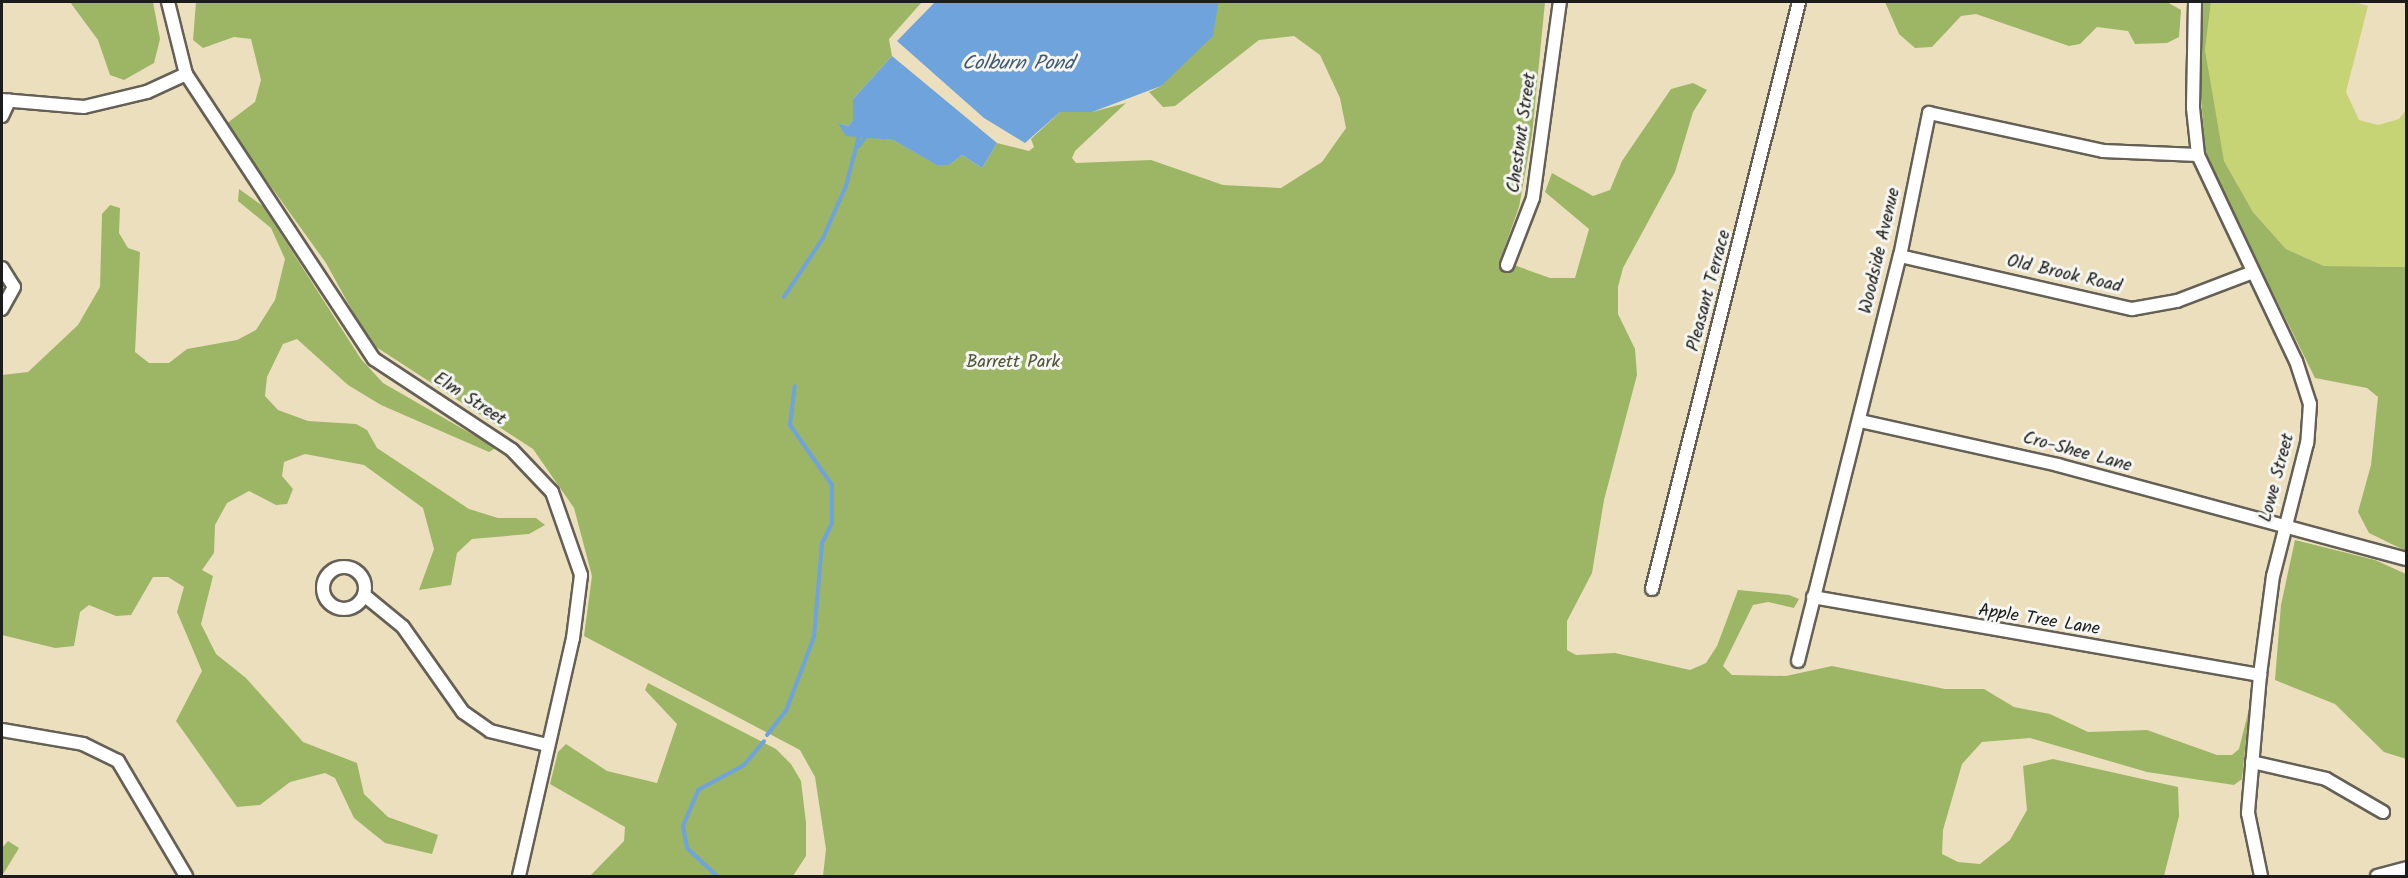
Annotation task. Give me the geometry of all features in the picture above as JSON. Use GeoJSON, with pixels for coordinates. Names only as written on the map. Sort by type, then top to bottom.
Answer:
{"type":"FeatureCollection","features":[{"type":"Feature","properties":{"kind":"street","name":"Elm Street"},"geometry":{"type":"LineString","coordinates":[[168,2],[186,74],[374,359],[512,450],[552,492],[581,575],[573,638],[519,876]]}},
{"type":"Feature","properties":{"kind":"street","name":"Chestnut Street"},"geometry":{"type":"LineString","coordinates":[[1507,265],[1533,198],[1560,2]]}},
{"type":"Feature","properties":{"kind":"street","name":"Pleasant Terrace"},"geometry":{"type":"LineString","coordinates":[[1652,589],[1799,2]]}},
{"type":"Feature","properties":{"kind":"street","name":"Lowe Street"},"geometry":{"type":"LineString","coordinates":[[2195,2],[2193,108],[2198,155],[2296,361],[2310,404],[2307,443],[2284,523],[2260,675],[2252,762],[2249,838],[2260,876]]}},
{"type":"Feature","properties":{"kind":"street"},"geometry":{"type":"LineString","coordinates":[[2,116],[5,100],[84,107],[147,92],[186,74]]}},
{"type":"Feature","properties":{"kind":"street","name":"Woodside Avenue"},"geometry":{"type":"LineString","coordinates":[[1798,661],[1900,256],[1929,113],[2103,151],[2198,155]]}},
{"type":"Feature","properties":{"kind":"street","name":"Old Brook Road"},"geometry":{"type":"LineString","coordinates":[[1900,256],[2132,309],[2177,301],[2253,272]]}},
{"type":"Feature","properties":{"kind":"street"},"geometry":{"type":"LineString","coordinates":[[2,268],[14,286],[2,309]]}},
{"type":"Feature","properties":{"kind":"street","name":"Cro-Shee Lane"},"geometry":{"type":"LineString","coordinates":[[1860,421],[2284,523],[2406,559]]}},
{"type":"Feature","properties":{"kind":"street"},"geometry":{"type":"LineString","coordinates":[[364,595],[403,627],[463,712],[490,731],[547,745]]}},
{"type":"Feature","properties":{"kind":"street","name":"Apple Tree Lane"},"geometry":{"type":"LineString","coordinates":[[1813,597],[2260,675]]}},
{"type":"Feature","properties":{"kind":"street"},"geometry":{"type":"LineString","coordinates":[[2,730],[83,744],[118,762],[186,876]]}},
{"type":"Feature","properties":{"kind":"street"},"geometry":{"type":"LineString","coordinates":[[2252,762],[2326,779],[2383,812]]}},
{"type":"Feature","properties":{"kind":"street"},"geometry":{"type":"LineString","coordinates":[[2377,876],[2406,868]]}},
{"type":"Feature","properties":{"kind":"green space"},"geometry":{"type":"Polygon","coordinates":[[[70,2],[153,2],[160,39],[154,63],[124,80],[110,75],[98,40],[70,2]]]}},
{"type":"Feature","properties":{"kind":"green space","name":"Barrett Park"},"geometry":{"type":"Polygon","coordinates":[[[196,2],[922,2],[889,39],[892,56],[853,99],[853,120],[848,126],[838,123],[859,136],[893,140],[938,165],[949,165],[962,155],[982,168],[997,143],[1029,151],[1034,147],[1031,139],[1060,112],[1092,112],[1126,103],[1075,151],[1072,158],[1076,163],[1151,160],[1223,185],[1281,188],[1322,162],[1346,128],[1340,98],[1320,55],[1294,36],[1259,40],[1175,106],[1163,107],[1149,92],[1161,86],[1216,2],[1545,2],[1532,135],[1519,207],[1500,260],[1550,278],[1575,278],[1589,229],[1545,192],[1552,173],[1593,196],[1610,190],[1622,161],[1671,89],[1693,83],[1707,90],[1693,112],[1675,172],[1623,268],[1618,287],[1618,314],[1635,349],[1637,375],[1604,500],[1592,573],[1567,621],[1567,650],[1576,655],[1615,653],[1690,670],[1706,663],[1717,646],[1738,590],[1789,595],[1799,599],[1794,608],[1768,602],[1753,605],[1723,666],[1732,675],[1786,676],[1832,666],[1945,689],[1984,689],[2014,707],[2050,714],[2088,732],[2147,730],[2217,755],[2232,755],[2239,749],[2249,709],[2242,779],[2234,785],[2147,772],[2030,738],[1982,742],[1962,764],[1943,830],[1942,854],[1958,862],[1980,864],[2010,840],[2027,810],[2023,766],[2053,759],[2178,787],[2179,816],[2164,876],[823,876],[826,849],[815,777],[800,750],[584,636],[592,576],[574,508],[533,449],[370,343],[326,263],[226,124],[255,102],[261,80],[251,39],[234,37],[203,48],[193,40],[196,2]]]}},
{"type":"Feature","properties":{"kind":"green space"},"geometry":{"type":"Polygon","coordinates":[[[1885,2],[2167,2],[2181,10],[2179,37],[2167,43],[2135,44],[2128,31],[2097,27],[2080,44],[2069,46],[1976,14],[1961,16],[1932,47],[1915,48],[1899,34],[1885,2]]]}},
{"type":"Feature","properties":{"kind":"green space"},"geometry":{"type":"Polygon","coordinates":[[[2203,2],[2211,2],[2205,50],[2224,161],[2253,212],[2286,249],[2324,266],[2406,267],[2406,551],[2369,533],[2358,512],[2371,465],[2378,397],[2367,388],[2315,378],[2214,174],[2205,148],[2198,60],[2203,2]]]}},
{"type":"Feature","properties":{"kind":"green space"},"geometry":{"type":"Polygon","coordinates":[[[2211,2],[2355,2],[2368,6],[2346,92],[2359,120],[2378,125],[2399,119],[2406,110],[2406,267],[2324,266],[2286,249],[2253,212],[2224,161],[2214,111],[2205,50],[2211,2]]]}},
{"type":"Feature","properties":{"kind":"green space"},"geometry":{"type":"Polygon","coordinates":[[[239,189],[263,206],[361,359],[383,383],[496,448],[489,452],[381,405],[348,385],[297,339],[283,344],[267,377],[265,396],[278,410],[308,421],[356,424],[367,430],[377,448],[469,509],[498,518],[536,518],[545,525],[529,534],[472,539],[457,553],[451,585],[419,590],[434,549],[423,508],[364,465],[305,454],[284,462],[282,476],[293,489],[287,504],[276,505],[249,491],[227,503],[215,525],[214,553],[202,570],[213,576],[201,624],[216,654],[246,678],[303,742],[357,763],[364,794],[388,817],[438,835],[432,854],[385,843],[354,818],[335,778],[325,773],[290,782],[260,805],[237,807],[176,721],[202,671],[177,612],[184,587],[168,577],[153,577],[131,615],[116,616],[89,605],[80,612],[74,646],[55,648],[2,635],[2,375],[28,372],[78,325],[100,287],[102,214],[110,205],[120,208],[119,233],[128,248],[140,252],[135,352],[149,363],[169,363],[187,349],[237,340],[256,330],[275,300],[285,259],[271,228],[238,201],[239,189]]]}},
{"type":"Feature","properties":{"kind":"green space"},"geometry":{"type":"Polygon","coordinates":[[[2295,540],[2375,560],[2406,574],[2406,759],[2384,752],[2335,704],[2275,680],[2281,605],[2295,540]]]}},
{"type":"Feature","properties":{"kind":"green space"},"geometry":{"type":"Polygon","coordinates":[[[648,683],[776,749],[791,764],[801,781],[806,823],[806,856],[793,876],[590,876],[624,841],[625,827],[550,784],[558,752],[566,744],[607,771],[657,783],[677,724],[645,690],[648,683]]]}},
{"type":"Feature","properties":{"kind":"green space"},"geometry":{"type":"Polygon","coordinates":[[[8,841],[19,848],[2,876],[2,848],[8,841]]]}},
{"type":"Feature","properties":{"kind":"water","name":"Colburn Pond"},"geometry":{"type":"Polygon","coordinates":[[[935,2],[1216,2],[1218,5],[1213,36],[1161,86],[1092,112],[1060,112],[1025,143],[984,118],[897,41],[935,2]]]}},
{"type":"Feature","properties":{"kind":"water","name":"Colburn Pond"},"geometry":{"type":"Polygon","coordinates":[[[892,56],[997,143],[982,168],[962,155],[949,165],[937,165],[893,140],[846,136],[838,123],[848,126],[853,120],[853,99],[892,56]]]}},
{"type":"Feature","properties":{"kind":"waterway"},"geometry":{"type":"LineString","coordinates":[[859,146],[867,134]]}},
{"type":"Feature","properties":{"kind":"waterway"},"geometry":{"type":"LineString","coordinates":[[784,297],[823,238],[846,186],[859,136]]}},
{"type":"Feature","properties":{"kind":"waterway"},"geometry":{"type":"LineString","coordinates":[[767,735],[786,711],[814,637],[822,543],[832,523],[832,485],[790,425],[795,386]]}},
{"type":"Feature","properties":{"kind":"waterway"},"geometry":{"type":"LineString","coordinates":[[717,876],[687,848],[683,826],[698,790],[744,765],[764,741]]}}]}
